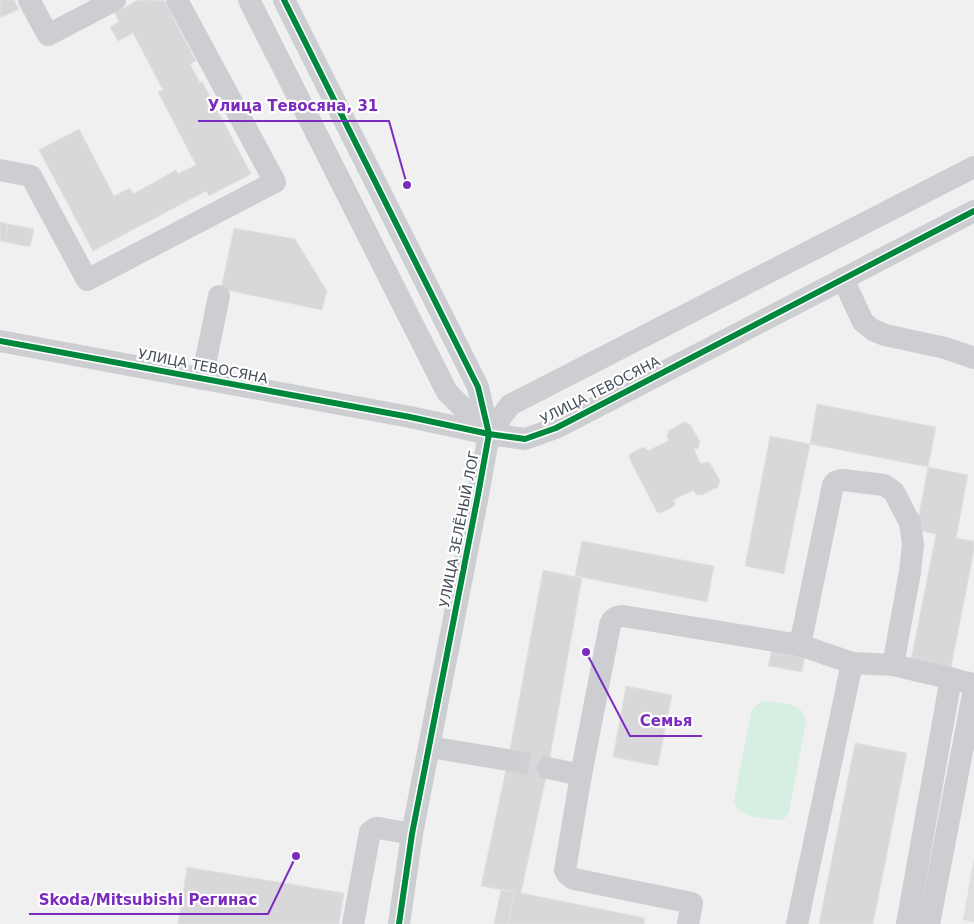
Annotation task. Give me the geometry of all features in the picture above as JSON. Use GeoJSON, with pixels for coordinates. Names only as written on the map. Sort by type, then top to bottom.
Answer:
{"type":"FeatureCollection","features":[{"type":"Feature","properties":{"kind":"street"},"geometry":{"type":"LineString","coordinates":[[30,0],[48,35],[115,0]]}},
{"type":"Feature","properties":{"kind":"street"},"geometry":{"type":"LineString","coordinates":[[0,170],[31,176],[87,280],[275,182],[177,0]]}},
{"type":"Feature","properties":{"kind":"street","name":"УЛИЦА ЗЕЛЁНЫЙ ЛОГ"},"geometry":{"type":"LineString","coordinates":[[249,0],[447,392],[489,434]]}},
{"type":"Feature","properties":{"kind":"street","name":"УЛИЦА ЗЕЛЁНЫЙ ЛОГ"},"geometry":{"type":"LineString","coordinates":[[284,0],[478,387],[489,434],[412,834],[399,924]]}},
{"type":"Feature","properties":{"kind":"street","name":"УЛИЦА ТЕВОСЯНА"},"geometry":{"type":"LineString","coordinates":[[489,434],[510,405],[974,167]]}},
{"type":"Feature","properties":{"kind":"street","name":"УЛИЦА ТЕВОСЯНА"},"geometry":{"type":"LineString","coordinates":[[0,341],[410,417],[489,434],[525,439],[556,428],[974,211]]}},
{"type":"Feature","properties":{"kind":"street"},"geometry":{"type":"LineString","coordinates":[[843,279],[863,322],[873,330],[885,335],[945,348],[974,358]]}},
{"type":"Feature","properties":{"kind":"street"},"geometry":{"type":"LineString","coordinates":[[202,378],[219,296]]}},
{"type":"Feature","properties":{"kind":"street"},"geometry":{"type":"LineString","coordinates":[[800,645],[832,485],[843,480],[878,484],[889,488],[898,497],[910,523],[913,544],[894,666]]}},
{"type":"Feature","properties":{"kind":"street"},"geometry":{"type":"LineString","coordinates":[[688,924],[692,903],[574,879],[567,874],[565,866],[610,625],[614,618],[623,616],[800,645],[852,663],[894,666],[974,684]]}},
{"type":"Feature","properties":{"kind":"street"},"geometry":{"type":"LineString","coordinates":[[797,924],[852,663]]}},
{"type":"Feature","properties":{"kind":"street"},"geometry":{"type":"LineString","coordinates":[[907,924],[951,678]]}},
{"type":"Feature","properties":{"kind":"street"},"geometry":{"type":"LineString","coordinates":[[929,924],[974,689]]}},
{"type":"Feature","properties":{"kind":"street"},"geometry":{"type":"LineString","coordinates":[[430,747],[508,760]]}},
{"type":"Feature","properties":{"kind":"street"},"geometry":{"type":"LineString","coordinates":[[548,768],[581,775]]}},
{"type":"Feature","properties":{"kind":"street"},"geometry":{"type":"LineString","coordinates":[[352,924],[370,832],[379,828],[412,834]]}},
{"type":"Feature","properties":{"kind":"shaded area"},"geometry":{"type":"Polygon","coordinates":[[[974,857],[974,922],[963,920],[974,857]]]}},
{"type":"Feature","properties":{"kind":"green space"},"geometry":{"type":"Polygon","coordinates":[[[768,701],[797,707],[804,715],[806,722],[789,812],[787,816],[779,820],[758,818],[745,814],[736,807],[734,801],[751,712],[758,704],[768,701]]]}},
{"type":"Feature","properties":{"kind":"building"},"geometry":{"type":"Polygon","coordinates":[[[0,0],[14,0],[19,9],[0,18],[0,0]]]}},
{"type":"Feature","properties":{"kind":"building"},"geometry":{"type":"Polygon","coordinates":[[[138,0],[164,0],[196,61],[190,64],[200,83],[202,81],[251,174],[209,196],[206,191],[93,251],[39,150],[79,129],[114,196],[130,188],[133,194],[176,170],[178,174],[196,165],[158,92],[163,90],[133,33],[118,41],[110,27],[119,22],[115,13],[138,0]]]}},
{"type":"Feature","properties":{"kind":"building"},"geometry":{"type":"Polygon","coordinates":[[[0,222],[8,224],[5,242],[0,241],[0,222]]]}},
{"type":"Feature","properties":{"kind":"building"},"geometry":{"type":"Polygon","coordinates":[[[8,224],[34,229],[30,247],[5,242],[8,224]]]}},
{"type":"Feature","properties":{"kind":"building"},"geometry":{"type":"Polygon","coordinates":[[[234,228],[295,239],[327,291],[322,310],[221,289],[234,228]]]}},
{"type":"Feature","properties":{"kind":"building"},"geometry":{"type":"Polygon","coordinates":[[[817,404],[936,427],[928,467],[810,444],[817,404]]]}},
{"type":"Feature","properties":{"kind":"building"},"geometry":{"type":"Polygon","coordinates":[[[684,422],[690,424],[700,442],[698,448],[694,449],[701,464],[705,462],[710,463],[720,481],[718,487],[702,495],[696,494],[694,490],[673,500],[675,503],[673,507],[661,513],[657,512],[629,458],[630,454],[643,447],[648,451],[669,440],[667,437],[668,431],[684,422]]]}},
{"type":"Feature","properties":{"kind":"building"},"geometry":{"type":"Polygon","coordinates":[[[770,436],[810,444],[784,574],[745,566],[770,436]]]}},
{"type":"Feature","properties":{"kind":"building"},"geometry":{"type":"Polygon","coordinates":[[[928,467],[968,475],[956,538],[974,541],[974,550],[951,668],[911,660],[936,534],[916,530],[928,467]]]}},
{"type":"Feature","properties":{"kind":"building"},"geometry":{"type":"Polygon","coordinates":[[[582,541],[714,566],[707,602],[575,576],[582,541]]]}},
{"type":"Feature","properties":{"kind":"building"},"geometry":{"type":"Polygon","coordinates":[[[543,570],[582,578],[548,768],[521,893],[645,918],[644,924],[508,924],[514,892],[481,886],[508,760],[543,570]]]}},
{"type":"Feature","properties":{"kind":"building"},"geometry":{"type":"Polygon","coordinates":[[[772,650],[805,656],[802,672],[768,666],[772,650]]]}},
{"type":"Feature","properties":{"kind":"building"},"geometry":{"type":"Polygon","coordinates":[[[626,686],[672,695],[658,766],[613,757],[626,686]]]}},
{"type":"Feature","properties":{"kind":"building"},"geometry":{"type":"Polygon","coordinates":[[[855,743],[907,753],[873,924],[819,924],[855,743]]]}},
{"type":"Feature","properties":{"kind":"building"},"geometry":{"type":"Polygon","coordinates":[[[187,867],[344,893],[339,924],[178,924],[187,867]]]}},
{"type":"Feature","properties":{"kind":"building"},"geometry":{"type":"Polygon","coordinates":[[[501,890],[514,892],[508,924],[494,924],[501,890]]]}},
{"type":"Feature","properties":{"kind":"tunnel"},"geometry":{"type":"LineString","coordinates":[[508,760],[548,768]]}},
{"type":"Feature","properties":{"kind":"cycle path"},"geometry":{"type":"LineString","coordinates":[[284,0],[478,387],[489,434],[412,834],[399,924]]}},
{"type":"Feature","properties":{"kind":"cycle path"},"geometry":{"type":"LineString","coordinates":[[0,341],[410,417],[489,434],[525,439],[556,428],[974,211]]}},
{"type":"Feature","properties":{"kind":"place","name":"Улица Тевосяна, 31"},"geometry":{"type":"Point","coordinates":[407,185]}},
{"type":"Feature","properties":{"kind":"place","name":"Семья"},"geometry":{"type":"Point","coordinates":[586,652]}},
{"type":"Feature","properties":{"kind":"place","name":"Skoda/Mitsubishi Регинас"},"geometry":{"type":"Point","coordinates":[296,856]}}]}
